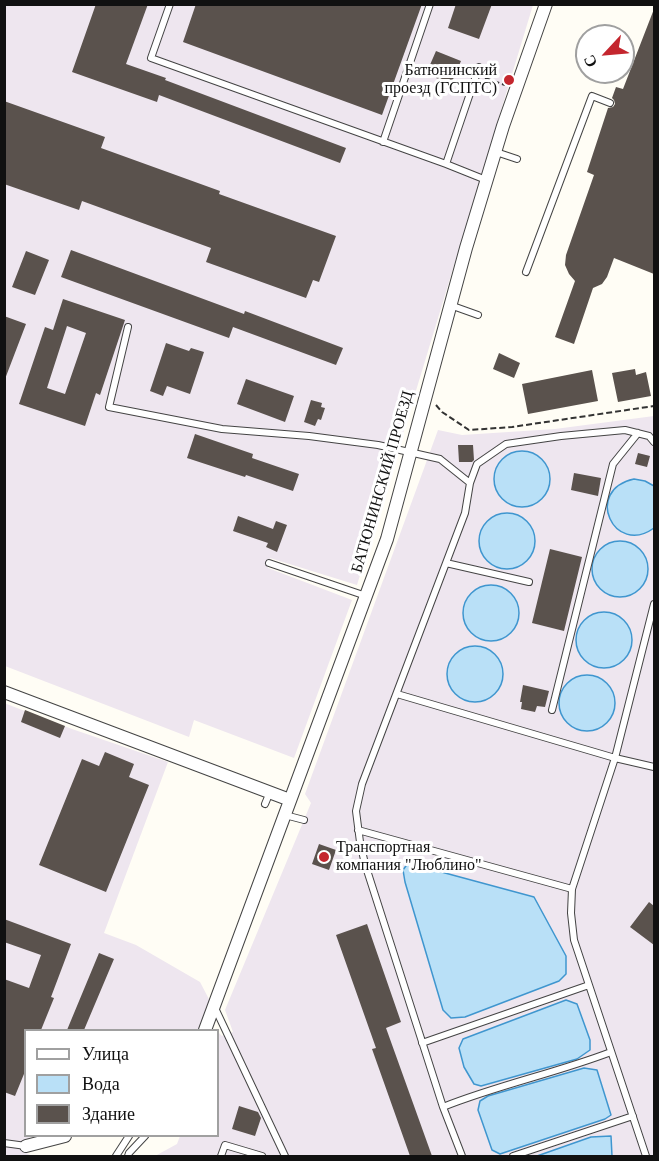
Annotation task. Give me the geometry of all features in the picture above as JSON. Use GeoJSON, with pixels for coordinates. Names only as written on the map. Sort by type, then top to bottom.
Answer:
{"type":"FeatureCollection","features":[{"type":"Feature","properties":{"kind":"street","name":"БАТЮНИНСКИЙ ПРОЕЗД"},"geometry":{"type":"LineString","coordinates":[[205,1029],[387,539],[486,180],[546,4]]}},
{"type":"Feature","properties":{"kind":"street"},"geometry":{"type":"LineString","coordinates":[[4,692],[268,798],[290,801]]}},
{"type":"Feature","properties":{"kind":"street"},"geometry":{"type":"LineString","coordinates":[[26,1146],[60,1137]]}},
{"type":"Feature","properties":{"kind":"lane"},"geometry":{"type":"LineString","coordinates":[[170,4],[151,58],[486,180]]}},
{"type":"Feature","properties":{"kind":"lane"},"geometry":{"type":"LineString","coordinates":[[383,142],[430,4]]}},
{"type":"Feature","properties":{"kind":"lane"},"geometry":{"type":"LineString","coordinates":[[446,164],[479,67]]}},
{"type":"Feature","properties":{"kind":"lane"},"geometry":{"type":"LineString","coordinates":[[526,272],[592,96],[610,103]]}},
{"type":"Feature","properties":{"kind":"lane"},"geometry":{"type":"LineString","coordinates":[[495,152],[517,159]]}},
{"type":"Feature","properties":{"kind":"lane"},"geometry":{"type":"LineString","coordinates":[[450,305],[478,315]]}},
{"type":"Feature","properties":{"kind":"lane"},"geometry":{"type":"LineString","coordinates":[[128,327],[110,406],[222,429],[309,436],[378,445],[440,459],[470,483]]}},
{"type":"Feature","properties":{"kind":"lane"},"geometry":{"type":"LineString","coordinates":[[462,1156],[443,1107],[365,864],[356,811],[362,783],[465,513],[470,483],[477,465],[506,444],[561,436],[625,430],[649,436],[654,442]]}},
{"type":"Feature","properties":{"kind":"lane"},"geometry":{"type":"LineString","coordinates":[[552,710],[613,464],[638,433]]}},
{"type":"Feature","properties":{"kind":"lane"},"geometry":{"type":"LineString","coordinates":[[268,563],[366,596]]}},
{"type":"Feature","properties":{"kind":"lane"},"geometry":{"type":"LineString","coordinates":[[446,563],[529,582]]}},
{"type":"Feature","properties":{"kind":"lane"},"geometry":{"type":"LineString","coordinates":[[646,1156],[574,940],[571,913],[572,890],[615,758],[654,604]]}},
{"type":"Feature","properties":{"kind":"lane"},"geometry":{"type":"LineString","coordinates":[[397,694],[615,758],[654,767]]}},
{"type":"Feature","properties":{"kind":"lane"},"geometry":{"type":"LineString","coordinates":[[285,815],[304,820]]}},
{"type":"Feature","properties":{"kind":"lane"},"geometry":{"type":"LineString","coordinates":[[358,830],[572,890]]}},
{"type":"Feature","properties":{"kind":"lane"},"geometry":{"type":"LineString","coordinates":[[422,1043],[589,985]]}},
{"type":"Feature","properties":{"kind":"lane"},"geometry":{"type":"LineString","coordinates":[[214,1006],[285,1156]]}},
{"type":"Feature","properties":{"kind":"lane"},"geometry":{"type":"LineString","coordinates":[[443,1107],[474,1094],[611,1052]]}},
{"type":"Feature","properties":{"kind":"lane"},"geometry":{"type":"LineString","coordinates":[[513,1156],[633,1116]]}},
{"type":"Feature","properties":{"kind":"lane"},"geometry":{"type":"LineString","coordinates":[[116,1156],[128,1137]]}},
{"type":"Feature","properties":{"kind":"lane"},"geometry":{"type":"LineString","coordinates":[[128,1156],[144,1137]]}},
{"type":"Feature","properties":{"kind":"lane"},"geometry":{"type":"LineString","coordinates":[[4,1143],[26,1146]]}},
{"type":"Feature","properties":{"kind":"lane"},"geometry":{"type":"LineString","coordinates":[[220,1156],[225,1145],[262,1156]]}},
{"type":"Feature","properties":{"kind":"path"},"geometry":{"type":"LineString","coordinates":[[477,75],[516,89]]}},
{"type":"Feature","properties":{"kind":"path"},"geometry":{"type":"LineString","coordinates":[[426,394],[442,411],[469,430],[512,427],[654,406]]}},
{"type":"Feature","properties":{"kind":"shaded area"},"geometry":{"type":"Polygon","coordinates":[[[4,5],[533,5],[357,585],[270,558],[268,568],[352,600],[294,758],[194,720],[189,737],[5,666],[4,5]]]}},
{"type":"Feature","properties":{"kind":"shaded area"},"geometry":{"type":"Polygon","coordinates":[[[654,416],[654,1156],[155,1156],[177,1144],[180,1137],[219,1137],[219,1033],[222,1036],[233,1032],[225,1010],[311,803],[305,794],[438,430],[462,435],[555,429],[654,416]]]}},
{"type":"Feature","properties":{"kind":"shaded area"},"geometry":{"type":"Polygon","coordinates":[[[4,703],[168,762],[104,933],[136,945],[200,982],[211,1003],[200,1029],[24,1029],[24,1137],[32,1137],[29,1138],[24,1152],[32,1156],[5,1156],[4,703]]]}},
{"type":"Feature","properties":{"kind":"water"},"geometry":{"type":"Polygon","coordinates":[[[517,451],[527,451],[542,459],[548,468],[550,479],[548,490],[542,499],[527,507],[517,507],[506,502],[499,495],[494,484],[494,474],[499,463],[506,456],[517,451]]]}},
{"type":"Feature","properties":{"kind":"water"},"geometry":{"type":"Polygon","coordinates":[[[634,479],[654,486],[654,528],[640,535],[627,534],[617,528],[610,518],[607,507],[610,495],[619,485],[634,479]]]}},
{"type":"Feature","properties":{"kind":"water"},"geometry":{"type":"Polygon","coordinates":[[[502,513],[512,513],[527,521],[533,530],[535,541],[533,552],[527,561],[512,569],[502,569],[491,564],[484,557],[479,546],[479,536],[484,525],[491,518],[502,513]]]}},
{"type":"Feature","properties":{"kind":"water"},"geometry":{"type":"Polygon","coordinates":[[[615,541],[625,541],[640,549],[646,558],[648,569],[646,580],[640,589],[625,597],[615,597],[604,592],[597,585],[592,574],[592,564],[597,553],[604,546],[615,541]]]}},
{"type":"Feature","properties":{"kind":"water"},"geometry":{"type":"Polygon","coordinates":[[[486,585],[496,585],[511,593],[517,602],[519,613],[517,624],[511,633],[496,641],[486,641],[475,636],[468,629],[463,618],[463,608],[468,597],[475,590],[486,585]]]}},
{"type":"Feature","properties":{"kind":"water"},"geometry":{"type":"Polygon","coordinates":[[[599,612],[609,612],[624,620],[630,629],[632,640],[630,651],[624,660],[609,668],[599,668],[588,663],[581,656],[576,645],[576,635],[581,624],[588,617],[599,612]]]}},
{"type":"Feature","properties":{"kind":"water"},"geometry":{"type":"Polygon","coordinates":[[[469,646],[481,646],[495,654],[503,668],[501,685],[495,694],[481,702],[469,702],[452,690],[447,680],[447,668],[459,651],[469,646]]]}},
{"type":"Feature","properties":{"kind":"water"},"geometry":{"type":"Polygon","coordinates":[[[582,675],[592,675],[607,683],[613,692],[615,703],[613,714],[607,723],[592,731],[582,731],[571,726],[564,719],[559,708],[559,698],[564,687],[571,680],[582,675]]]}},
{"type":"Feature","properties":{"kind":"water"},"geometry":{"type":"Polygon","coordinates":[[[408,863],[534,897],[566,956],[566,974],[559,981],[465,1017],[451,1018],[443,1010],[405,882],[403,870],[408,863]]]}},
{"type":"Feature","properties":{"kind":"water"},"geometry":{"type":"Polygon","coordinates":[[[566,1000],[577,1004],[590,1040],[590,1050],[577,1059],[481,1086],[474,1084],[464,1067],[459,1048],[463,1039],[566,1000]]]}},
{"type":"Feature","properties":{"kind":"water"},"geometry":{"type":"Polygon","coordinates":[[[584,1068],[597,1070],[611,1115],[500,1154],[492,1150],[478,1110],[480,1101],[488,1096],[584,1068]]]}},
{"type":"Feature","properties":{"kind":"water"},"geometry":{"type":"Polygon","coordinates":[[[611,1136],[612,1156],[537,1156],[591,1137],[611,1136]]]}},
{"type":"Feature","properties":{"kind":"building"},"geometry":{"type":"Polygon","coordinates":[[[96,4],[148,4],[126,64],[346,148],[340,163],[159,95],[157,102],[72,72],[96,4]]]}},
{"type":"Feature","properties":{"kind":"building"},"geometry":{"type":"Polygon","coordinates":[[[196,4],[422,4],[382,115],[183,42],[196,4]]]}},
{"type":"Feature","properties":{"kind":"building"},"geometry":{"type":"Polygon","coordinates":[[[456,4],[492,4],[479,39],[448,28],[456,4]]]}},
{"type":"Feature","properties":{"kind":"building"},"geometry":{"type":"Polygon","coordinates":[[[654,9],[654,274],[614,258],[607,277],[602,284],[593,288],[574,344],[555,337],[575,281],[565,265],[566,255],[594,175],[587,172],[608,108],[615,104],[612,98],[616,87],[623,89],[625,84],[635,84],[635,58],[654,9]]]}},
{"type":"Feature","properties":{"kind":"building"},"geometry":{"type":"Polygon","coordinates":[[[436,51],[461,61],[451,84],[426,74],[436,51]]]}},
{"type":"Feature","properties":{"kind":"building"},"geometry":{"type":"Polygon","coordinates":[[[4,101],[105,137],[101,148],[336,236],[319,282],[313,280],[306,298],[206,262],[211,248],[82,201],[79,210],[4,184],[4,101]]]}},
{"type":"Feature","properties":{"kind":"building"},"geometry":{"type":"Polygon","coordinates":[[[71,250],[343,348],[336,365],[233,327],[229,338],[61,277],[71,250]]]}},
{"type":"Feature","properties":{"kind":"building"},"geometry":{"type":"Polygon","coordinates":[[[26,251],[49,260],[35,295],[12,287],[26,251]]]}},
{"type":"Feature","properties":{"kind":"building"},"geometry":{"type":"Polygon","coordinates":[[[63,299],[125,320],[100,395],[96,393],[85,426],[19,404],[45,327],[53,330],[63,299]],[[67,326],[47,388],[65,394],[86,333],[67,326]]]}},
{"type":"Feature","properties":{"kind":"building"},"geometry":{"type":"Polygon","coordinates":[[[4,316],[26,324],[5,379],[4,379],[4,316]]]}},
{"type":"Feature","properties":{"kind":"building"},"geometry":{"type":"Polygon","coordinates":[[[166,343],[189,351],[191,348],[204,352],[190,394],[167,386],[163,396],[150,391],[166,343]]]}},
{"type":"Feature","properties":{"kind":"building"},"geometry":{"type":"Polygon","coordinates":[[[499,353],[520,363],[514,378],[493,369],[499,353]]]}},
{"type":"Feature","properties":{"kind":"building"},"geometry":{"type":"Polygon","coordinates":[[[635,369],[636,375],[646,372],[651,396],[618,402],[612,373],[635,369]]]}},
{"type":"Feature","properties":{"kind":"building"},"geometry":{"type":"Polygon","coordinates":[[[592,370],[598,401],[528,414],[522,384],[592,370]]]}},
{"type":"Feature","properties":{"kind":"building"},"geometry":{"type":"Polygon","coordinates":[[[246,379],[294,396],[285,422],[237,404],[246,379]]]}},
{"type":"Feature","properties":{"kind":"building"},"geometry":{"type":"Polygon","coordinates":[[[311,400],[322,403],[321,407],[325,408],[321,420],[318,419],[315,426],[304,422],[311,400]]]}},
{"type":"Feature","properties":{"kind":"building"},"geometry":{"type":"Polygon","coordinates":[[[195,434],[253,454],[252,458],[299,474],[293,491],[187,458],[195,434]]]}},
{"type":"Feature","properties":{"kind":"building"},"geometry":{"type":"Polygon","coordinates":[[[458,445],[473,445],[474,460],[472,462],[459,462],[458,445]]]}},
{"type":"Feature","properties":{"kind":"building"},"geometry":{"type":"Polygon","coordinates":[[[638,453],[650,456],[647,467],[635,464],[638,453]]]}},
{"type":"Feature","properties":{"kind":"building"},"geometry":{"type":"Polygon","coordinates":[[[574,473],[601,478],[598,496],[571,490],[574,473]]]}},
{"type":"Feature","properties":{"kind":"building"},"geometry":{"type":"Polygon","coordinates":[[[238,516],[273,529],[276,521],[287,525],[277,552],[266,547],[268,543],[233,531],[238,516]]]}},
{"type":"Feature","properties":{"kind":"building"},"geometry":{"type":"Polygon","coordinates":[[[550,549],[582,557],[564,631],[532,623],[550,549]]]}},
{"type":"Feature","properties":{"kind":"building"},"geometry":{"type":"Polygon","coordinates":[[[523,685],[549,691],[545,707],[537,706],[535,712],[521,709],[523,685]]]}},
{"type":"Feature","properties":{"kind":"building"},"geometry":{"type":"Polygon","coordinates":[[[25,710],[65,726],[60,738],[21,722],[25,710]]]}},
{"type":"Feature","properties":{"kind":"building"},"geometry":{"type":"Polygon","coordinates":[[[105,752],[134,764],[129,777],[149,785],[106,892],[39,865],[82,759],[99,766],[105,752]]]}},
{"type":"Feature","properties":{"kind":"building","name":"Транспортная компания \"Люблино\""},"geometry":{"type":"Polygon","coordinates":[[[319,844],[336,850],[329,870],[312,864],[319,844]]]}},
{"type":"Feature","properties":{"kind":"building"},"geometry":{"type":"Polygon","coordinates":[[[649,902],[654,906],[654,945],[630,927],[649,902]]]}},
{"type":"Feature","properties":{"kind":"building"},"geometry":{"type":"Polygon","coordinates":[[[4,919],[71,944],[41,1029],[24,1029],[24,1074],[15,1096],[4,1092],[4,979],[29,988],[41,955],[4,942],[4,919]]]}},
{"type":"Feature","properties":{"kind":"building"},"geometry":{"type":"Polygon","coordinates":[[[367,924],[401,1022],[386,1028],[432,1156],[410,1156],[372,1049],[376,1048],[336,935],[367,924]]]}},
{"type":"Feature","properties":{"kind":"building"},"geometry":{"type":"Polygon","coordinates":[[[99,953],[114,959],[84,1029],[67,1029],[99,953]]]}},
{"type":"Feature","properties":{"kind":"building"},"geometry":{"type":"Polygon","coordinates":[[[239,1106],[258,1112],[261,1118],[255,1136],[232,1129],[239,1106]]]}},
{"type":"Feature","properties":{"kind":"place","name":"Батюнинский проезд (ГСПТС)"},"geometry":{"type":"Point","coordinates":[509,80]}},
{"type":"Feature","properties":{"kind":"place","name":"Транспортная компания \"Люблино\""},"geometry":{"type":"Point","coordinates":[324,857]}}]}
